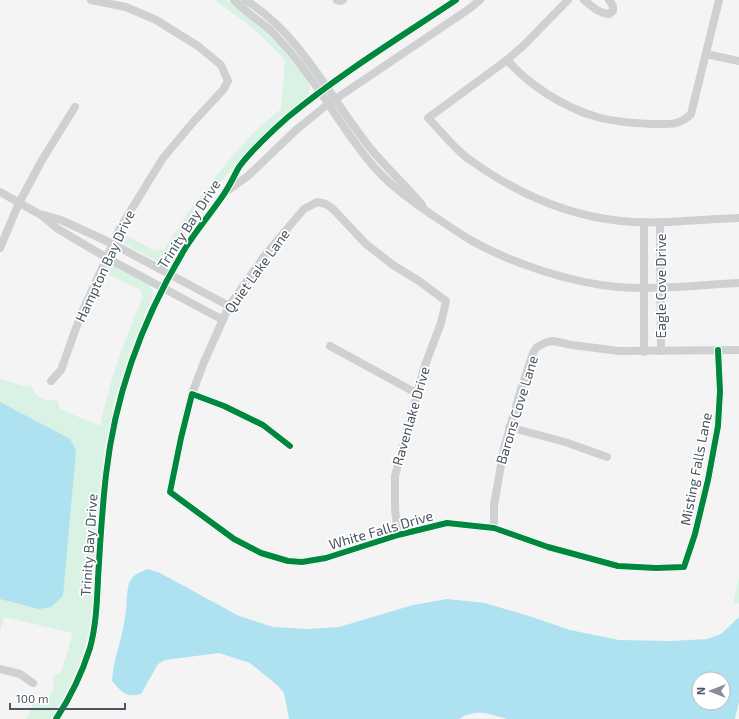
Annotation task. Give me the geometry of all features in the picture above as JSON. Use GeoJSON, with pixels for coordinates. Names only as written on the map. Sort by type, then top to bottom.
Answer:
{"type":"FeatureCollection","features":[{"type":"Feature","properties":{"kind":"street","name":"Hampton Bay Drive"},"geometry":{"type":"LineString","coordinates":[[52,381],[61,370],[80,317],[120,228],[163,158],[223,90],[228,81],[221,65],[198,46],[156,20],[126,7],[91,0]]}},
{"type":"Feature","properties":{"kind":"street"},"geometry":{"type":"LineString","coordinates":[[234,0],[277,37],[323,89],[332,102],[350,138],[374,167],[409,199],[475,242],[529,266],[591,284],[619,287],[661,287],[739,283]]}},
{"type":"Feature","properties":{"kind":"street"},"geometry":{"type":"LineString","coordinates":[[246,0],[270,19],[297,47],[315,70],[323,89]]}},
{"type":"Feature","properties":{"kind":"street","name":"Trinity Bay Drive"},"geometry":{"type":"LineString","coordinates":[[56,719],[71,693],[90,647],[97,595],[106,473],[112,438],[126,378],[140,340],[170,274],[199,228],[225,193],[240,166],[287,118],[323,89],[456,0]]}},
{"type":"Feature","properties":{"kind":"street","name":"Trinity Bay Drive"},"geometry":{"type":"LineString","coordinates":[[225,193],[248,176],[291,135],[332,102],[480,0]]}},
{"type":"Feature","properties":{"kind":"street"},"geometry":{"type":"LineString","coordinates":[[568,0],[523,46],[507,60],[428,118],[465,157],[505,183],[552,204],[598,217],[621,221],[660,222],[739,218]]}},
{"type":"Feature","properties":{"kind":"street"},"geometry":{"type":"LineString","coordinates":[[584,0],[602,14],[608,14],[613,11],[613,6],[609,0]]}},
{"type":"Feature","properties":{"kind":"street"},"geometry":{"type":"LineString","coordinates":[[507,60],[528,81],[548,94],[571,107],[597,117],[630,122],[668,124],[681,122],[686,120],[691,114],[718,0]]}},
{"type":"Feature","properties":{"kind":"street"},"geometry":{"type":"LineString","coordinates":[[706,54],[739,61]]}},
{"type":"Feature","properties":{"kind":"street"},"geometry":{"type":"LineString","coordinates":[[0,248],[19,203],[42,160],[75,107]]}},
{"type":"Feature","properties":{"kind":"street"},"geometry":{"type":"LineString","coordinates":[[0,192],[41,215],[58,230],[106,258],[223,320]]}},
{"type":"Feature","properties":{"kind":"street","name":"Quiet Lake Lane"},"geometry":{"type":"LineString","coordinates":[[170,492],[192,394],[204,362],[229,306],[265,255],[304,209],[317,202],[326,204],[333,209],[366,244],[393,265],[419,280],[446,301]]}},
{"type":"Feature","properties":{"kind":"street"},"geometry":{"type":"LineString","coordinates":[[41,215],[60,220],[113,244],[229,306]]}},
{"type":"Feature","properties":{"kind":"street","name":"Eagle Cove Drive"},"geometry":{"type":"LineString","coordinates":[[644,222],[644,352]]}},
{"type":"Feature","properties":{"kind":"street","name":"Eagle Cove Drive"},"geometry":{"type":"LineString","coordinates":[[660,222],[661,351]]}},
{"type":"Feature","properties":{"kind":"street","name":"Ravenlake Drive"},"geometry":{"type":"LineString","coordinates":[[398,535],[395,509],[395,476],[424,368],[441,323],[446,301]]}},
{"type":"Feature","properties":{"kind":"street","name":"Barons Cove Lane"},"geometry":{"type":"LineString","coordinates":[[494,528],[494,505],[509,427],[533,353],[537,347],[542,343],[554,341],[596,349],[644,352]]}},
{"type":"Feature","properties":{"kind":"street"},"geometry":{"type":"LineString","coordinates":[[330,346],[418,394]]}},
{"type":"Feature","properties":{"kind":"street","name":"Misting Falls Lane"},"geometry":{"type":"LineString","coordinates":[[684,567],[699,519],[718,426],[720,391],[718,350]]}},
{"type":"Feature","properties":{"kind":"street"},"geometry":{"type":"LineString","coordinates":[[644,352],[739,350]]}},
{"type":"Feature","properties":{"kind":"street"},"geometry":{"type":"LineString","coordinates":[[192,394],[224,406],[263,425],[290,446]]}},
{"type":"Feature","properties":{"kind":"street"},"geometry":{"type":"LineString","coordinates":[[509,427],[565,442],[607,457]]}},
{"type":"Feature","properties":{"kind":"street","name":"White Falls Drive"},"geometry":{"type":"LineString","coordinates":[[170,492],[234,539],[260,553],[288,561],[302,562],[326,558],[398,535],[447,523],[494,528],[548,547],[618,566],[656,568],[684,567]]}},
{"type":"Feature","properties":{"kind":"street"},"geometry":{"type":"LineString","coordinates":[[0,669],[20,674],[33,683]]}},
{"type":"Feature","properties":{"kind":"green space"},"geometry":{"type":"Polygon","coordinates":[[[215,0],[227,0],[275,41],[306,78],[310,90],[308,95],[275,123],[231,169],[193,221],[173,257],[165,262],[159,262],[123,243],[121,233],[156,251],[164,249],[188,213],[227,162],[257,129],[281,109],[285,60],[255,30],[215,0]]]}},
{"type":"Feature","properties":{"kind":"green space"},"geometry":{"type":"Polygon","coordinates":[[[110,266],[115,267],[150,286],[153,296],[127,360],[109,424],[100,484],[91,614],[82,656],[73,678],[50,719],[26,719],[32,705],[42,702],[50,695],[54,687],[53,676],[61,672],[73,633],[4,617],[0,632],[0,379],[26,387],[31,385],[35,393],[44,400],[57,400],[60,409],[100,426],[108,392],[118,360],[143,297],[140,290],[103,272],[110,266]]]}},
{"type":"Feature","properties":{"kind":"green space"},"geometry":{"type":"Polygon","coordinates":[[[739,577],[739,603],[733,604],[739,577]]]}},
{"type":"Feature","properties":{"kind":"water"},"geometry":{"type":"Polygon","coordinates":[[[0,402],[70,439],[76,450],[63,596],[51,607],[39,609],[0,599],[0,402]]]}},
{"type":"Feature","properties":{"kind":"water"},"geometry":{"type":"Polygon","coordinates":[[[148,569],[160,573],[239,616],[273,627],[306,629],[339,627],[413,605],[447,599],[485,603],[570,630],[619,640],[671,641],[707,639],[721,634],[739,617],[739,702],[735,719],[507,719],[477,713],[459,719],[289,719],[284,693],[278,686],[250,663],[219,653],[165,660],[158,664],[141,694],[127,695],[112,681],[115,659],[125,619],[129,583],[135,575],[148,569]]]}},
{"type":"Feature","properties":{"kind":"cycle path"},"geometry":{"type":"LineString","coordinates":[[56,719],[71,694],[79,676],[87,657],[94,631],[106,475],[116,415],[134,356],[157,300],[171,273],[186,247],[224,194],[239,167],[269,134],[328,86],[456,0]]}},
{"type":"Feature","properties":{"kind":"cycle path"},"geometry":{"type":"LineString","coordinates":[[290,446],[263,425],[224,406],[192,394],[170,492],[234,539],[261,553],[288,561],[302,562],[326,558],[398,535],[447,523],[494,528],[548,547],[618,566],[656,568],[684,567],[695,534],[708,480],[718,426],[720,391],[718,350]]}}]}
